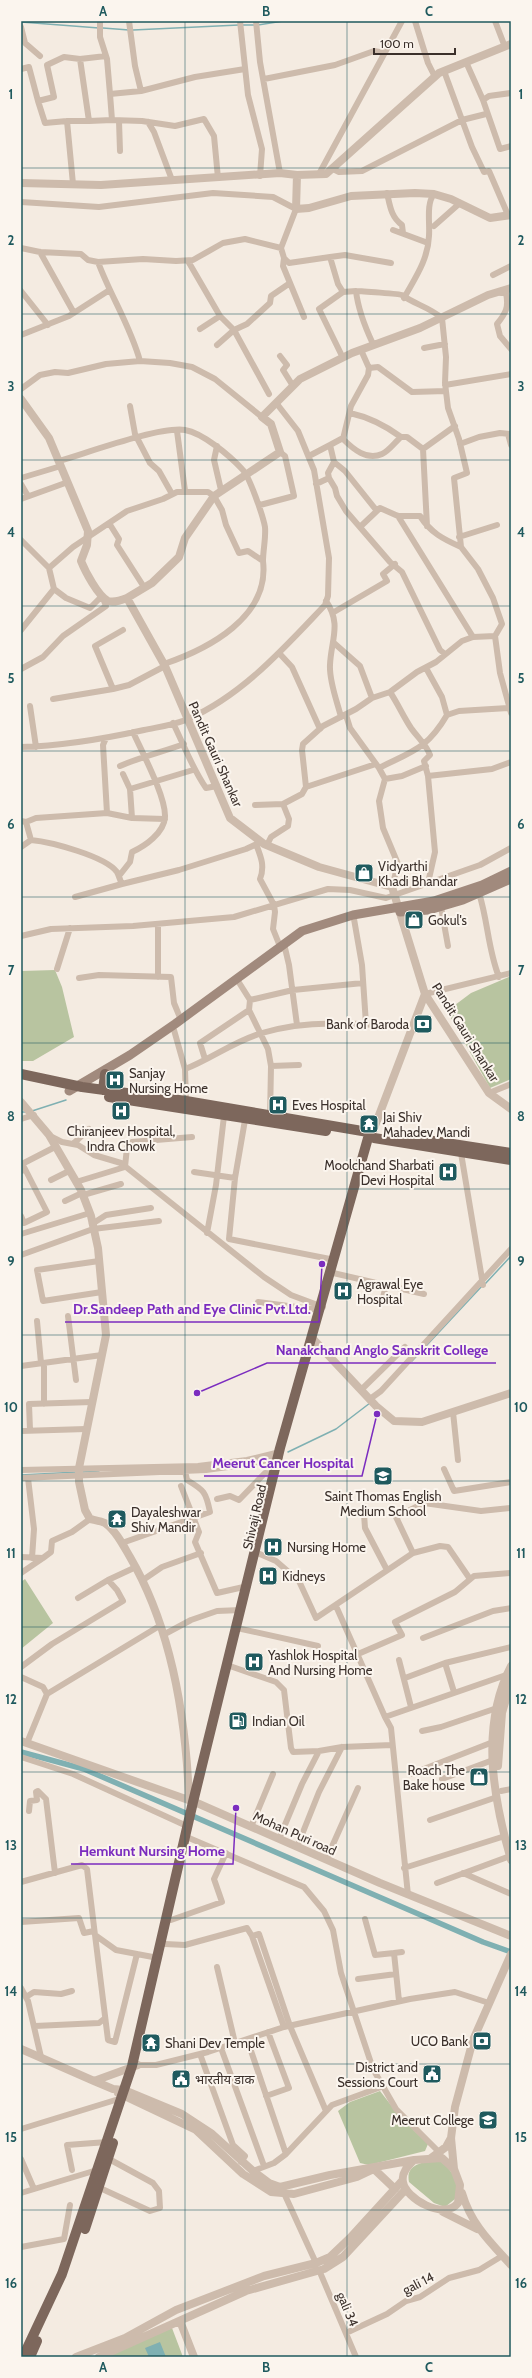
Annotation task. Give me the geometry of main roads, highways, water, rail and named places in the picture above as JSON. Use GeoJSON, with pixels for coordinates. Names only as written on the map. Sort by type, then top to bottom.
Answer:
{"type":"FeatureCollection","features":[{"type":"Feature","properties":{"kind":"main road"},"geometry":{"type":"LineString","coordinates":[[428,906],[482,885],[511,870]]}},
{"type":"Feature","properties":{"kind":"main road"},"geometry":{"type":"LineString","coordinates":[[75,1089],[132,1059],[174,1030],[282,948],[302,931],[353,916],[428,906],[441,907],[480,893],[511,879]]}},
{"type":"Feature","properties":{"kind":"main road"},"geometry":{"type":"LineString","coordinates":[[75,1089],[130,1055],[282,948],[329,926],[354,919],[400,910]]}},
{"type":"Feature","properties":{"kind":"main road"},"geometry":{"type":"LineString","coordinates":[[21,1074],[75,1089],[103,1090],[186,1101],[270,1119],[371,1135],[461,1153],[511,1160]]}},
{"type":"Feature","properties":{"kind":"main road"},"geometry":{"type":"LineString","coordinates":[[103,1090],[105,1074]]}},
{"type":"Feature","properties":{"kind":"main road"},"geometry":{"type":"LineString","coordinates":[[21,1080],[245,1120],[270,1119]]}},
{"type":"Feature","properties":{"kind":"main road"},"geometry":{"type":"LineString","coordinates":[[371,1135],[431,1139],[511,1153]]}},
{"type":"Feature","properties":{"kind":"main road","name":"Shivaji Road"},"geometry":{"type":"LineString","coordinates":[[181,1867],[190,1829],[193,1805],[249,1587],[280,1454],[334,1260],[371,1135]]}},
{"type":"Feature","properties":{"kind":"main road"},"geometry":{"type":"LineString","coordinates":[[257,1553],[274,1474],[280,1454]]}},
{"type":"Feature","properties":{"kind":"main road"},"geometry":{"type":"LineString","coordinates":[[238,1629],[241,1610],[249,1587]]}},
{"type":"Feature","properties":{"kind":"main road"},"geometry":{"type":"LineString","coordinates":[[22,2357],[62,2274],[107,2142],[135,2066],[171,1920],[181,1867]]}},
{"type":"Feature","properties":{"kind":"main road"},"geometry":{"type":"LineString","coordinates":[[135,2066],[158,1958],[181,1867]]}},
{"type":"Feature","properties":{"kind":"main road"},"geometry":{"type":"LineString","coordinates":[[30,2357],[68,2273],[100,2188],[109,2159],[125,2094]]}},
{"type":"Feature","properties":{"kind":"water"},"geometry":{"type":"Polygon","coordinates":[[[160,2342],[166,2357],[149,2357],[145,2348],[160,2342]]]}},
{"type":"Feature","properties":{"kind":"waterway"},"geometry":{"type":"LineString","coordinates":[[258,25],[283,21]]}},
{"type":"Feature","properties":{"kind":"waterway"},"geometry":{"type":"LineString","coordinates":[[21,22],[99,28]]}},
{"type":"Feature","properties":{"kind":"waterway"},"geometry":{"type":"LineString","coordinates":[[133,30],[239,25]]}},
{"type":"Feature","properties":{"kind":"waterway"},"geometry":{"type":"LineString","coordinates":[[242,25],[255,25]]}},
{"type":"Feature","properties":{"kind":"waterway"},"geometry":{"type":"LineString","coordinates":[[103,28],[129,30]]}},
{"type":"Feature","properties":{"kind":"waterway"},"geometry":{"type":"LineString","coordinates":[[32,1111],[66,1100]]}},
{"type":"Feature","properties":{"kind":"waterway"},"geometry":{"type":"LineString","coordinates":[[21,1112],[26,1112]]}},
{"type":"Feature","properties":{"kind":"waterway"},"geometry":{"type":"LineString","coordinates":[[485,1284],[511,1256]]}},
{"type":"Feature","properties":{"kind":"waterway"},"geometry":{"type":"LineString","coordinates":[[412,1361],[482,1286]]}},
{"type":"Feature","properties":{"kind":"waterway"},"geometry":{"type":"LineString","coordinates":[[288,1452],[336,1429],[370,1403]]}},
{"type":"Feature","properties":{"kind":"waterway"},"geometry":{"type":"LineString","coordinates":[[82,1472],[99,1471]]}},
{"type":"Feature","properties":{"kind":"waterway"},"geometry":{"type":"LineString","coordinates":[[21,1475],[77,1472]]}},
{"type":"Feature","properties":{"kind":"waterway"},"geometry":{"type":"LineString","coordinates":[[21,1752],[84,1769],[483,1942],[511,1952]]}},
{"type":"Feature","properties":{"kind":"place","name":"Vidyarthi Khadi Bhandar"},"geometry":{"type":"Point","coordinates":[364,873]}},
{"type":"Feature","properties":{"kind":"place","name":"Gokul's"},"geometry":{"type":"Point","coordinates":[414,920]}},
{"type":"Feature","properties":{"kind":"place","name":"Bank of Baroda"},"geometry":{"type":"Point","coordinates":[423,1024]}},
{"type":"Feature","properties":{"kind":"place","name":"Sanjay Nursing Home"},"geometry":{"type":"Point","coordinates":[115,1080]}},
{"type":"Feature","properties":{"kind":"place","name":"Eves Hospital"},"geometry":{"type":"Point","coordinates":[278,1105]}},
{"type":"Feature","properties":{"kind":"place","name":"Chiranjeev Hospital, Indra Chowk"},"geometry":{"type":"Point","coordinates":[121,1111]}},
{"type":"Feature","properties":{"kind":"place","name":"Jai Shiv Mahadev Mandi"},"geometry":{"type":"Point","coordinates":[369,1124]}},
{"type":"Feature","properties":{"kind":"place","name":"Moolchand Sharbati Devi Hospital"},"geometry":{"type":"Point","coordinates":[448,1172]}},
{"type":"Feature","properties":{"kind":"place","name":"Dr.Sandeep Path and Eye Clinic Pvt.Ltd."},"geometry":{"type":"Point","coordinates":[322,1264]}},
{"type":"Feature","properties":{"kind":"place","name":"Agrawal Eye Hospital"},"geometry":{"type":"Point","coordinates":[343,1291]}},
{"type":"Feature","properties":{"kind":"place","name":"Nanakchand Anglo Sanskrit College"},"geometry":{"type":"Point","coordinates":[197,1393]}},
{"type":"Feature","properties":{"kind":"place","name":"Meerut Cancer Hospital"},"geometry":{"type":"Point","coordinates":[377,1414]}},
{"type":"Feature","properties":{"kind":"place","name":"Saint Thomas English Medium School"},"geometry":{"type":"Point","coordinates":[383,1476]}},
{"type":"Feature","properties":{"kind":"place","name":"Dayaleshwar Shiv Mandir"},"geometry":{"type":"Point","coordinates":[117,1519]}},
{"type":"Feature","properties":{"kind":"place","name":"Nursing Home"},"geometry":{"type":"Point","coordinates":[273,1547]}},
{"type":"Feature","properties":{"kind":"place","name":"Kidneys"},"geometry":{"type":"Point","coordinates":[268,1576]}},
{"type":"Feature","properties":{"kind":"place","name":"Yashlok Hospital And Nursing Home"},"geometry":{"type":"Point","coordinates":[254,1662]}},
{"type":"Feature","properties":{"kind":"place","name":"Indian Oil"},"geometry":{"type":"Point","coordinates":[238,1721]}},
{"type":"Feature","properties":{"kind":"place","name":"Roach The Bake house"},"geometry":{"type":"Point","coordinates":[479,1777]}},
{"type":"Feature","properties":{"kind":"place","name":"Hemkunt Nursing Home"},"geometry":{"type":"Point","coordinates":[236,1808]}},
{"type":"Feature","properties":{"kind":"place","name":"UCO Bank"},"geometry":{"type":"Point","coordinates":[482,2041]}},
{"type":"Feature","properties":{"kind":"place","name":"Shani Dev Temple"},"geometry":{"type":"Point","coordinates":[151,2043]}},
{"type":"Feature","properties":{"kind":"place","name":"District and Sessions Court"},"geometry":{"type":"Point","coordinates":[432,2074]}},
{"type":"Feature","properties":{"kind":"place","name":"भारतीय डाक"},"geometry":{"type":"Point","coordinates":[181,2079]}},
{"type":"Feature","properties":{"kind":"place","name":"Meerut College"},"geometry":{"type":"Point","coordinates":[488,2120]}}]}
